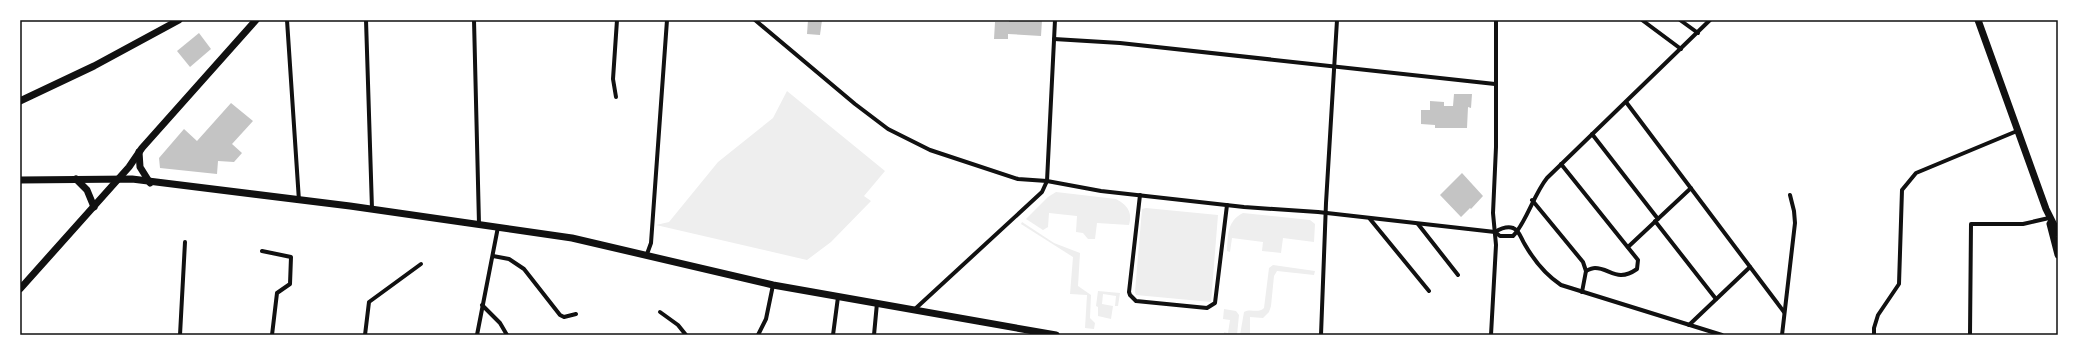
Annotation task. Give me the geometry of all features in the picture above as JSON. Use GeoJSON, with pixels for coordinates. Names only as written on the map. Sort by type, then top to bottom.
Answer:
{"type":"FeatureCollection","features":[{"type":"Feature","properties":{"kind":"main road"},"geometry":{"type":"LineString","coordinates":[[20,101],[106,60],[179,20]]}},
{"type":"Feature","properties":{"kind":"main road"},"geometry":{"type":"LineString","coordinates":[[20,289],[118,180],[139,152],[256,20]]}},
{"type":"Feature","properties":{"kind":"main road"},"geometry":{"type":"LineString","coordinates":[[1978,20],[2049,218],[2058,256]]}},
{"type":"Feature","properties":{"kind":"main road"},"geometry":{"type":"LineString","coordinates":[[139,152],[140,167],[150,183]]}},
{"type":"Feature","properties":{"kind":"main road"},"geometry":{"type":"LineString","coordinates":[[76,179],[87,190],[94,207]]}},
{"type":"Feature","properties":{"kind":"main road"},"geometry":{"type":"LineString","coordinates":[[20,180],[76,179],[118,180],[150,183],[372,209],[479,224],[572,238],[647,254],[773,285],[1056,335]]}},
{"type":"Feature","properties":{"kind":"main road"},"geometry":{"type":"LineString","coordinates":[[2049,218],[2058,233]]}},
{"type":"Feature","properties":{"kind":"street"},"geometry":{"type":"LineString","coordinates":[[287,20],[299,201]]}},
{"type":"Feature","properties":{"kind":"street"},"geometry":{"type":"LineString","coordinates":[[366,20],[372,209]]}},
{"type":"Feature","properties":{"kind":"street"},"geometry":{"type":"LineString","coordinates":[[474,20],[479,224]]}},
{"type":"Feature","properties":{"kind":"street"},"geometry":{"type":"LineString","coordinates":[[616,97],[613,79],[618,20]]}},
{"type":"Feature","properties":{"kind":"street"},"geometry":{"type":"LineString","coordinates":[[647,254],[651,243],[667,20]]}},
{"type":"Feature","properties":{"kind":"street"},"geometry":{"type":"LineString","coordinates":[[755,20],[855,104],[888,129],[930,150],[1018,179],[1048,181],[1140,195],[1227,205],[1326,213],[1495,232],[1500,236],[1513,236],[1518,231],[1532,200],[1546,178],[1709,22]]}},
{"type":"Feature","properties":{"kind":"street"},"geometry":{"type":"LineString","coordinates":[[915,310],[1042,192],[1048,181],[1056,20]]}},
{"type":"Feature","properties":{"kind":"street"},"geometry":{"type":"LineString","coordinates":[[1321,335],[1337,20]]}},
{"type":"Feature","properties":{"kind":"street"},"geometry":{"type":"LineString","coordinates":[[1491,335],[1495,232],[1493,213],[1496,147],[1496,20]]}},
{"type":"Feature","properties":{"kind":"street"},"geometry":{"type":"LineString","coordinates":[[1642,20],[1681,49]]}},
{"type":"Feature","properties":{"kind":"street"},"geometry":{"type":"LineString","coordinates":[[1680,20],[1698,33]]}},
{"type":"Feature","properties":{"kind":"street"},"geometry":{"type":"LineString","coordinates":[[1054,39],[1120,43],[1334,65],[1495,84]]}},
{"type":"Feature","properties":{"kind":"street"},"geometry":{"type":"LineString","coordinates":[[1626,102],[1784,312]]}},
{"type":"Feature","properties":{"kind":"street"},"geometry":{"type":"LineString","coordinates":[[1874,335],[1874,328],[1878,315],[1899,284],[1902,190],[1916,173],[2017,132]]}},
{"type":"Feature","properties":{"kind":"street"},"geometry":{"type":"LineString","coordinates":[[1592,134],[1716,299]]}},
{"type":"Feature","properties":{"kind":"street"},"geometry":{"type":"LineString","coordinates":[[1561,164],[1638,260],[1637,269],[1630,274],[1613,274],[1595,268],[1586,271]]}},
{"type":"Feature","properties":{"kind":"street"},"geometry":{"type":"LineString","coordinates":[[1628,247],[1690,188]]}},
{"type":"Feature","properties":{"kind":"street"},"geometry":{"type":"LineString","coordinates":[[1140,195],[1129,292],[1130,296],[1136,301],[1207,308],[1213,306],[1215,303],[1227,205]]}},
{"type":"Feature","properties":{"kind":"street"},"geometry":{"type":"LineString","coordinates":[[1782,335],[1795,223],[1790,195]]}},
{"type":"Feature","properties":{"kind":"street"},"geometry":{"type":"LineString","coordinates":[[1532,200],[1583,262],[1586,271],[1582,292]]}},
{"type":"Feature","properties":{"kind":"street"},"geometry":{"type":"LineString","coordinates":[[1970,335],[1971,224],[2023,224],[2049,218]]}},
{"type":"Feature","properties":{"kind":"street"},"geometry":{"type":"LineString","coordinates":[[1370,219],[1428,291]]}},
{"type":"Feature","properties":{"kind":"street"},"geometry":{"type":"LineString","coordinates":[[1418,224],[1458,275]]}},
{"type":"Feature","properties":{"kind":"street"},"geometry":{"type":"LineString","coordinates":[[477,335],[498,227]]}},
{"type":"Feature","properties":{"kind":"street"},"geometry":{"type":"LineString","coordinates":[[1495,232],[1500,228],[1513,228],[1518,231],[1549,277],[1561,285],[1722,335]]}},
{"type":"Feature","properties":{"kind":"street"},"geometry":{"type":"LineString","coordinates":[[180,335],[185,242]]}},
{"type":"Feature","properties":{"kind":"street"},"geometry":{"type":"LineString","coordinates":[[262,251],[291,257],[290,284],[277,293],[272,335]]}},
{"type":"Feature","properties":{"kind":"street"},"geometry":{"type":"LineString","coordinates":[[493,256],[508,259],[524,269],[560,315],[564,317],[576,314]]}},
{"type":"Feature","properties":{"kind":"street"},"geometry":{"type":"LineString","coordinates":[[365,335],[369,302],[421,264]]}},
{"type":"Feature","properties":{"kind":"street"},"geometry":{"type":"LineString","coordinates":[[1689,325],[1750,267]]}},
{"type":"Feature","properties":{"kind":"street"},"geometry":{"type":"LineString","coordinates":[[758,335],[766,319],[773,285]]}},
{"type":"Feature","properties":{"kind":"street"},"geometry":{"type":"LineString","coordinates":[[834,335],[838,297]]}},
{"type":"Feature","properties":{"kind":"street"},"geometry":{"type":"LineString","coordinates":[[874,335],[877,303]]}},
{"type":"Feature","properties":{"kind":"street"},"geometry":{"type":"LineString","coordinates":[[482,305],[500,322],[507,335]]}},
{"type":"Feature","properties":{"kind":"street"},"geometry":{"type":"LineString","coordinates":[[660,312],[678,325],[686,335]]}},
{"type":"Feature","properties":{"kind":"shaded area"},"geometry":{"type":"Polygon","coordinates":[[[787,91],[885,171],[864,196],[871,201],[831,242],[807,260],[656,225],[669,222],[718,162],[773,118],[787,91]]]}},
{"type":"Feature","properties":{"kind":"shaded area"},"geometry":{"type":"Polygon","coordinates":[[[1056,192],[1116,199],[1126,206],[1130,213],[1129,225],[1097,223],[1095,239],[1088,239],[1083,233],[1076,232],[1077,216],[1049,213],[1048,227],[1043,230],[1026,219],[1048,197],[1056,192]]]}},
{"type":"Feature","properties":{"kind":"shaded area"},"geometry":{"type":"Polygon","coordinates":[[[1146,208],[1218,215],[1211,302],[1136,295],[1135,292],[1142,209],[1146,208]]]}},
{"type":"Feature","properties":{"kind":"shaded area"},"geometry":{"type":"Polygon","coordinates":[[[1243,213],[1310,220],[1315,224],[1314,242],[1283,238],[1281,253],[1262,251],[1263,242],[1232,238],[1230,252],[1227,251],[1228,234],[1231,224],[1243,213]]]}},
{"type":"Feature","properties":{"kind":"shaded area"},"geometry":{"type":"Polygon","coordinates":[[[1022,222],[1054,243],[1080,253],[1078,286],[1091,295],[1090,318],[1095,323],[1094,329],[1085,328],[1087,295],[1070,294],[1073,257],[1021,224],[1022,222]]]}},
{"type":"Feature","properties":{"kind":"shaded area"},"geometry":{"type":"Polygon","coordinates":[[[1273,265],[1315,271],[1314,275],[1277,271],[1274,276],[1269,312],[1263,318],[1250,317],[1250,335],[1240,335],[1244,312],[1259,311],[1264,308],[1269,268],[1273,265]]]}},
{"type":"Feature","properties":{"kind":"shaded area"},"geometry":{"type":"Polygon","coordinates":[[[1098,291],[1120,293],[1118,306],[1115,306],[1116,296],[1103,294],[1102,304],[1113,306],[1111,319],[1098,316],[1098,307],[1096,306],[1098,291]]]}},
{"type":"Feature","properties":{"kind":"shaded area"},"geometry":{"type":"Polygon","coordinates":[[[1224,309],[1236,311],[1239,315],[1237,335],[1224,335],[1224,332],[1228,333],[1230,320],[1223,319],[1224,309]]]}},
{"type":"Feature","properties":{"kind":"building"},"geometry":{"type":"Polygon","coordinates":[[[808,20],[822,20],[820,35],[807,34],[808,20]]]}},
{"type":"Feature","properties":{"kind":"building"},"geometry":{"type":"Polygon","coordinates":[[[1009,20],[1042,20],[1041,36],[1008,34],[1008,39],[994,39],[995,22],[1009,22],[1009,20]]]}},
{"type":"Feature","properties":{"kind":"building"},"geometry":{"type":"Polygon","coordinates":[[[199,33],[211,49],[190,67],[177,51],[199,33]]]}},
{"type":"Feature","properties":{"kind":"building"},"geometry":{"type":"Polygon","coordinates":[[[1454,94],[1472,94],[1471,108],[1468,107],[1467,128],[1435,128],[1435,125],[1421,124],[1421,110],[1430,110],[1430,101],[1444,102],[1444,106],[1453,106],[1454,94]]]}},
{"type":"Feature","properties":{"kind":"building"},"geometry":{"type":"Polygon","coordinates":[[[231,103],[253,121],[232,144],[242,153],[234,162],[218,161],[217,174],[160,168],[159,158],[184,129],[197,141],[231,103]]]}},
{"type":"Feature","properties":{"kind":"building"},"geometry":{"type":"Polygon","coordinates":[[[1462,173],[1483,196],[1461,217],[1440,195],[1462,173]]]}}]}
